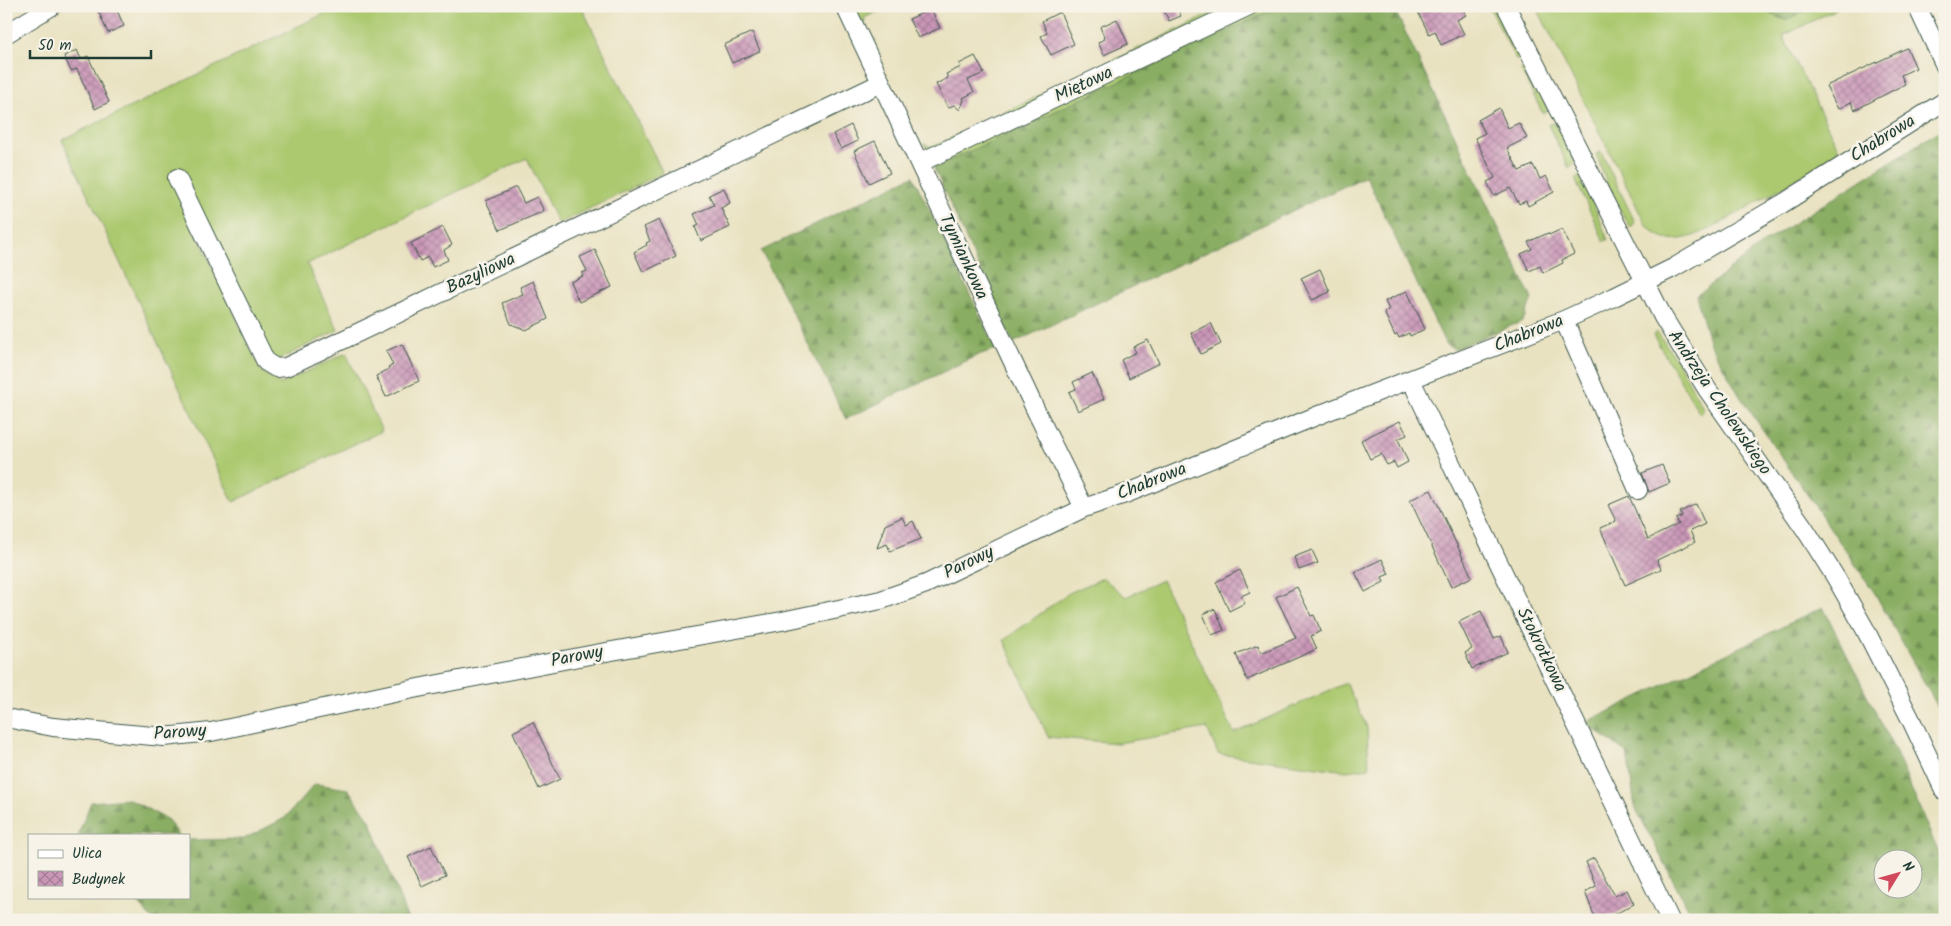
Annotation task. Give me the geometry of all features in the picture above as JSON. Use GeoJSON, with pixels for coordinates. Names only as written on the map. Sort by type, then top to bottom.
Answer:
{"type":"FeatureCollection","features":[{"type":"Feature","properties":{"kind":"street"},"geometry":{"type":"LineString","coordinates":[[6,34],[52,6]]}},
{"type":"Feature","properties":{"kind":"street","name":"Tymiankowa"},"geometry":{"type":"LineString","coordinates":[[845,6],[1037,414],[1084,508]]}},
{"type":"Feature","properties":{"kind":"street","name":"Miętowa"},"geometry":{"type":"LineString","coordinates":[[919,163],[1249,6]]}},
{"type":"Feature","properties":{"kind":"street","name":"Andrzeja Cholewskiego"},"geometry":{"type":"LineString","coordinates":[[1506,6],[1663,317],[1707,389],[1805,529],[1836,578],[1874,646],[1945,792]]}},
{"type":"Feature","properties":{"kind":"street"},"geometry":{"type":"LineString","coordinates":[[1917,6],[1945,66]]}},
{"type":"Feature","properties":{"kind":"street","name":"Bazyliowa"},"geometry":{"type":"LineString","coordinates":[[176,178],[266,362],[276,368],[286,367],[881,83]]}},
{"type":"Feature","properties":{"kind":"street","name":"Chabrowa"},"geometry":{"type":"LineString","coordinates":[[1084,508],[1128,493],[1331,410],[1564,320],[1645,282],[1673,268],[1782,204],[1945,102]]}},
{"type":"Feature","properties":{"kind":"street"},"geometry":{"type":"LineString","coordinates":[[1564,320],[1638,490]]}},
{"type":"Feature","properties":{"kind":"street","name":"Stokrotkowa"},"geometry":{"type":"LineString","coordinates":[[1411,380],[1670,920]]}},
{"type":"Feature","properties":{"kind":"street","name":"Parowy"},"geometry":{"type":"LineString","coordinates":[[6,718],[53,727],[164,737],[211,732],[413,689],[782,621],[881,600],[926,584],[1084,508]]}},
{"type":"Feature","properties":{"kind":"green space"},"geometry":{"type":"Polygon","coordinates":[[[340,6],[581,6],[663,173],[558,224],[527,158],[307,264],[338,330],[278,360],[266,354],[182,171],[170,176],[261,371],[281,384],[346,353],[382,431],[233,502],[62,140],[340,6]]]}},
{"type":"Feature","properties":{"kind":"green space"},"geometry":{"type":"Polygon","coordinates":[[[853,6],[889,6],[864,18],[866,22],[861,24],[853,6]]]}},
{"type":"Feature","properties":{"kind":"green space"},"geometry":{"type":"Polygon","coordinates":[[[1227,6],[1280,6],[934,168],[924,144],[932,147],[1227,6]]]}},
{"type":"Feature","properties":{"kind":"green space"},"geometry":{"type":"Polygon","coordinates":[[[1280,6],[1393,6],[1532,299],[1523,321],[1455,349],[1446,345],[1366,176],[1013,343],[934,168],[1280,6]]]}},
{"type":"Feature","properties":{"kind":"green space"},"geometry":{"type":"Polygon","coordinates":[[[1489,6],[1498,6],[1522,54],[1520,59],[1516,60],[1489,6]]]}},
{"type":"Feature","properties":{"kind":"green space"},"geometry":{"type":"Polygon","coordinates":[[[1536,6],[1834,6],[1836,9],[1783,36],[1841,154],[1710,229],[1684,238],[1668,239],[1661,236],[1653,232],[1646,225],[1536,6]]]}},
{"type":"Feature","properties":{"kind":"green space"},"geometry":{"type":"Polygon","coordinates":[[[1766,6],[1810,6],[1808,10],[1785,20],[1770,14],[1766,6]]]}},
{"type":"Feature","properties":{"kind":"green space"},"geometry":{"type":"Polygon","coordinates":[[[1525,68],[1530,70],[1548,108],[1543,114],[1521,70],[1525,68]]]}},
{"type":"Feature","properties":{"kind":"green space"},"geometry":{"type":"Polygon","coordinates":[[[1552,123],[1557,124],[1575,162],[1569,168],[1548,125],[1552,123]]]}},
{"type":"Feature","properties":{"kind":"green space"},"geometry":{"type":"Polygon","coordinates":[[[1945,127],[1945,720],[1874,592],[1741,398],[1710,344],[1696,296],[1766,241],[1945,127]]]}},
{"type":"Feature","properties":{"kind":"green space"},"geometry":{"type":"Polygon","coordinates":[[[1601,152],[1635,222],[1631,228],[1610,193],[1596,154],[1601,152]]]}},
{"type":"Feature","properties":{"kind":"green space"},"geometry":{"type":"Polygon","coordinates":[[[913,176],[996,349],[978,355],[846,419],[761,251],[913,176]]]}},
{"type":"Feature","properties":{"kind":"green space"},"geometry":{"type":"Polygon","coordinates":[[[1583,178],[1608,240],[1604,241],[1575,179],[1583,178]]]}},
{"type":"Feature","properties":{"kind":"green space"},"geometry":{"type":"Polygon","coordinates":[[[1657,332],[1677,360],[1704,410],[1700,414],[1653,335],[1657,332]]]}},
{"type":"Feature","properties":{"kind":"green space"},"geometry":{"type":"Polygon","coordinates":[[[1103,578],[1126,597],[1162,580],[1234,733],[1346,683],[1367,727],[1369,768],[1347,771],[1218,754],[1207,728],[1118,743],[1048,737],[1004,640],[1069,593],[1103,578]]]}},
{"type":"Feature","properties":{"kind":"green space"},"geometry":{"type":"Polygon","coordinates":[[[1823,607],[1896,753],[1940,856],[1945,874],[1945,920],[1694,920],[1635,807],[1627,753],[1585,723],[1823,607]]]}},
{"type":"Feature","properties":{"kind":"green space"},"geometry":{"type":"Polygon","coordinates":[[[315,784],[348,789],[370,820],[408,920],[153,920],[133,898],[190,898],[190,840],[244,839],[285,818],[315,784]]]}},
{"type":"Feature","properties":{"kind":"green space"},"geometry":{"type":"Polygon","coordinates":[[[129,799],[168,820],[178,834],[78,834],[91,802],[129,799]]]}},
{"type":"Feature","properties":{"kind":"building"},"geometry":{"type":"Polygon","coordinates":[[[96,6],[115,6],[124,26],[108,33],[96,6]]]}},
{"type":"Feature","properties":{"kind":"building"},"geometry":{"type":"Polygon","coordinates":[[[1162,6],[1176,6],[1181,16],[1169,21],[1162,6]]]}},
{"type":"Feature","properties":{"kind":"building"},"geometry":{"type":"Polygon","coordinates":[[[1415,6],[1461,6],[1466,15],[1457,20],[1464,34],[1441,45],[1435,31],[1429,34],[1415,6]]]}},
{"type":"Feature","properties":{"kind":"building"},"geometry":{"type":"Polygon","coordinates":[[[931,9],[940,28],[918,38],[909,19],[931,9]]]}},
{"type":"Feature","properties":{"kind":"building"},"geometry":{"type":"Polygon","coordinates":[[[1060,12],[1074,44],[1051,55],[1041,36],[1047,33],[1042,21],[1060,12]]]}},
{"type":"Feature","properties":{"kind":"building"},"geometry":{"type":"Polygon","coordinates":[[[1117,19],[1128,44],[1104,55],[1098,42],[1105,39],[1100,27],[1117,19]]]}},
{"type":"Feature","properties":{"kind":"building"},"geometry":{"type":"Polygon","coordinates":[[[752,32],[760,51],[732,63],[724,45],[752,32]]]}},
{"type":"Feature","properties":{"kind":"building"},"geometry":{"type":"Polygon","coordinates":[[[1907,48],[1916,68],[1901,75],[1905,84],[1855,110],[1851,102],[1838,109],[1826,86],[1907,48]]]}},
{"type":"Feature","properties":{"kind":"building"},"geometry":{"type":"Polygon","coordinates":[[[77,50],[81,59],[88,56],[109,102],[95,109],[77,69],[71,71],[64,56],[77,50]]]}},
{"type":"Feature","properties":{"kind":"building"},"geometry":{"type":"Polygon","coordinates":[[[975,56],[984,73],[968,80],[974,92],[963,98],[960,110],[954,105],[948,108],[936,84],[948,78],[946,74],[961,67],[959,64],[975,56]]]}},
{"type":"Feature","properties":{"kind":"building"},"geometry":{"type":"Polygon","coordinates":[[[1499,108],[1508,128],[1519,123],[1527,138],[1507,148],[1519,171],[1533,165],[1540,179],[1546,176],[1554,192],[1528,206],[1526,201],[1519,204],[1510,188],[1494,196],[1487,182],[1495,178],[1475,138],[1485,133],[1478,120],[1499,108]]]}},
{"type":"Feature","properties":{"kind":"building"},"geometry":{"type":"Polygon","coordinates":[[[851,125],[858,141],[841,149],[833,134],[851,125]]]}},
{"type":"Feature","properties":{"kind":"building"},"geometry":{"type":"Polygon","coordinates":[[[875,141],[890,173],[869,183],[854,151],[875,141]]]}},
{"type":"Feature","properties":{"kind":"building"},"geometry":{"type":"Polygon","coordinates":[[[516,187],[524,203],[537,197],[544,211],[500,230],[486,201],[516,187]]]}},
{"type":"Feature","properties":{"kind":"building"},"geometry":{"type":"Polygon","coordinates":[[[724,188],[730,203],[721,208],[730,227],[701,241],[695,227],[699,225],[694,214],[714,205],[709,195],[724,188]]]}},
{"type":"Feature","properties":{"kind":"building"},"geometry":{"type":"Polygon","coordinates":[[[659,220],[676,256],[643,272],[634,252],[647,245],[646,243],[650,241],[644,227],[659,220]]]}},
{"type":"Feature","properties":{"kind":"building"},"geometry":{"type":"Polygon","coordinates":[[[443,227],[452,245],[444,250],[448,260],[433,267],[428,257],[420,261],[411,243],[443,227]]]}},
{"type":"Feature","properties":{"kind":"building"},"geometry":{"type":"Polygon","coordinates":[[[1562,229],[1574,254],[1562,260],[1563,263],[1543,273],[1540,266],[1529,271],[1521,254],[1532,249],[1528,242],[1562,229]]]}},
{"type":"Feature","properties":{"kind":"building"},"geometry":{"type":"Polygon","coordinates":[[[595,250],[612,287],[579,302],[570,282],[583,276],[582,273],[587,271],[580,257],[595,250]]]}},
{"type":"Feature","properties":{"kind":"building"},"geometry":{"type":"Polygon","coordinates":[[[1320,269],[1330,292],[1312,300],[1301,278],[1320,269]]]}},
{"type":"Feature","properties":{"kind":"building"},"geometry":{"type":"Polygon","coordinates":[[[533,281],[548,319],[526,330],[511,324],[502,303],[523,294],[520,287],[533,281]]]}},
{"type":"Feature","properties":{"kind":"building"},"geometry":{"type":"Polygon","coordinates":[[[1407,291],[1425,329],[1410,336],[1409,333],[1399,338],[1397,334],[1395,336],[1384,312],[1389,310],[1385,301],[1407,291]]]}},
{"type":"Feature","properties":{"kind":"building"},"geometry":{"type":"Polygon","coordinates":[[[1211,323],[1221,344],[1201,354],[1191,333],[1211,323]]]}},
{"type":"Feature","properties":{"kind":"building"},"geometry":{"type":"Polygon","coordinates":[[[1148,340],[1159,363],[1129,378],[1121,360],[1136,352],[1133,347],[1148,340]]]}},
{"type":"Feature","properties":{"kind":"building"},"geometry":{"type":"Polygon","coordinates":[[[402,344],[419,381],[386,397],[376,376],[393,365],[386,351],[402,344]]]}},
{"type":"Feature","properties":{"kind":"building"},"geometry":{"type":"Polygon","coordinates":[[[1092,373],[1104,399],[1078,411],[1069,392],[1076,389],[1073,382],[1092,373]]]}},
{"type":"Feature","properties":{"kind":"building"},"geometry":{"type":"Polygon","coordinates":[[[1400,421],[1407,435],[1398,439],[1408,462],[1397,468],[1394,462],[1387,465],[1381,454],[1370,459],[1361,440],[1400,421]]]}},
{"type":"Feature","properties":{"kind":"building"},"geometry":{"type":"Polygon","coordinates":[[[1662,465],[1670,483],[1649,492],[1642,473],[1662,465]]]}},
{"type":"Feature","properties":{"kind":"building"},"geometry":{"type":"Polygon","coordinates":[[[1431,490],[1472,577],[1451,587],[1410,500],[1431,490]]]}},
{"type":"Feature","properties":{"kind":"building"},"geometry":{"type":"Polygon","coordinates":[[[1629,496],[1648,539],[1679,524],[1676,519],[1682,516],[1680,512],[1696,504],[1705,524],[1690,531],[1695,542],[1657,560],[1661,569],[1625,585],[1600,528],[1616,521],[1608,505],[1629,496]]]}},
{"type":"Feature","properties":{"kind":"building"},"geometry":{"type":"Polygon","coordinates":[[[902,517],[906,525],[913,521],[921,539],[890,551],[887,544],[877,548],[885,525],[902,517]]]}},
{"type":"Feature","properties":{"kind":"building"},"geometry":{"type":"Polygon","coordinates":[[[1312,550],[1318,563],[1299,570],[1294,557],[1312,550]]]}},
{"type":"Feature","properties":{"kind":"building"},"geometry":{"type":"Polygon","coordinates":[[[1382,559],[1389,574],[1382,577],[1384,582],[1365,592],[1355,572],[1382,559]]]}},
{"type":"Feature","properties":{"kind":"building"},"geometry":{"type":"Polygon","coordinates":[[[1240,570],[1250,592],[1241,596],[1245,603],[1229,611],[1216,582],[1240,570]]]}},
{"type":"Feature","properties":{"kind":"building"},"geometry":{"type":"Polygon","coordinates":[[[1297,587],[1311,616],[1314,615],[1321,631],[1311,636],[1317,649],[1247,680],[1236,654],[1258,645],[1261,653],[1296,638],[1276,597],[1297,587]]]}},
{"type":"Feature","properties":{"kind":"building"},"geometry":{"type":"Polygon","coordinates":[[[1215,609],[1224,630],[1212,635],[1203,614],[1215,609]]]}},
{"type":"Feature","properties":{"kind":"building"},"geometry":{"type":"Polygon","coordinates":[[[1481,611],[1494,639],[1501,636],[1508,652],[1472,669],[1465,653],[1472,649],[1459,622],[1481,611]]]}},
{"type":"Feature","properties":{"kind":"building"},"geometry":{"type":"Polygon","coordinates":[[[533,722],[560,779],[539,789],[513,732],[533,722]]]}},
{"type":"Feature","properties":{"kind":"building"},"geometry":{"type":"Polygon","coordinates":[[[431,846],[445,875],[422,886],[408,857],[431,846]]]}},
{"type":"Feature","properties":{"kind":"building"},"geometry":{"type":"Polygon","coordinates":[[[1594,858],[1615,896],[1627,890],[1634,904],[1604,920],[1596,920],[1585,892],[1596,886],[1586,862],[1594,858]]]}}]}
